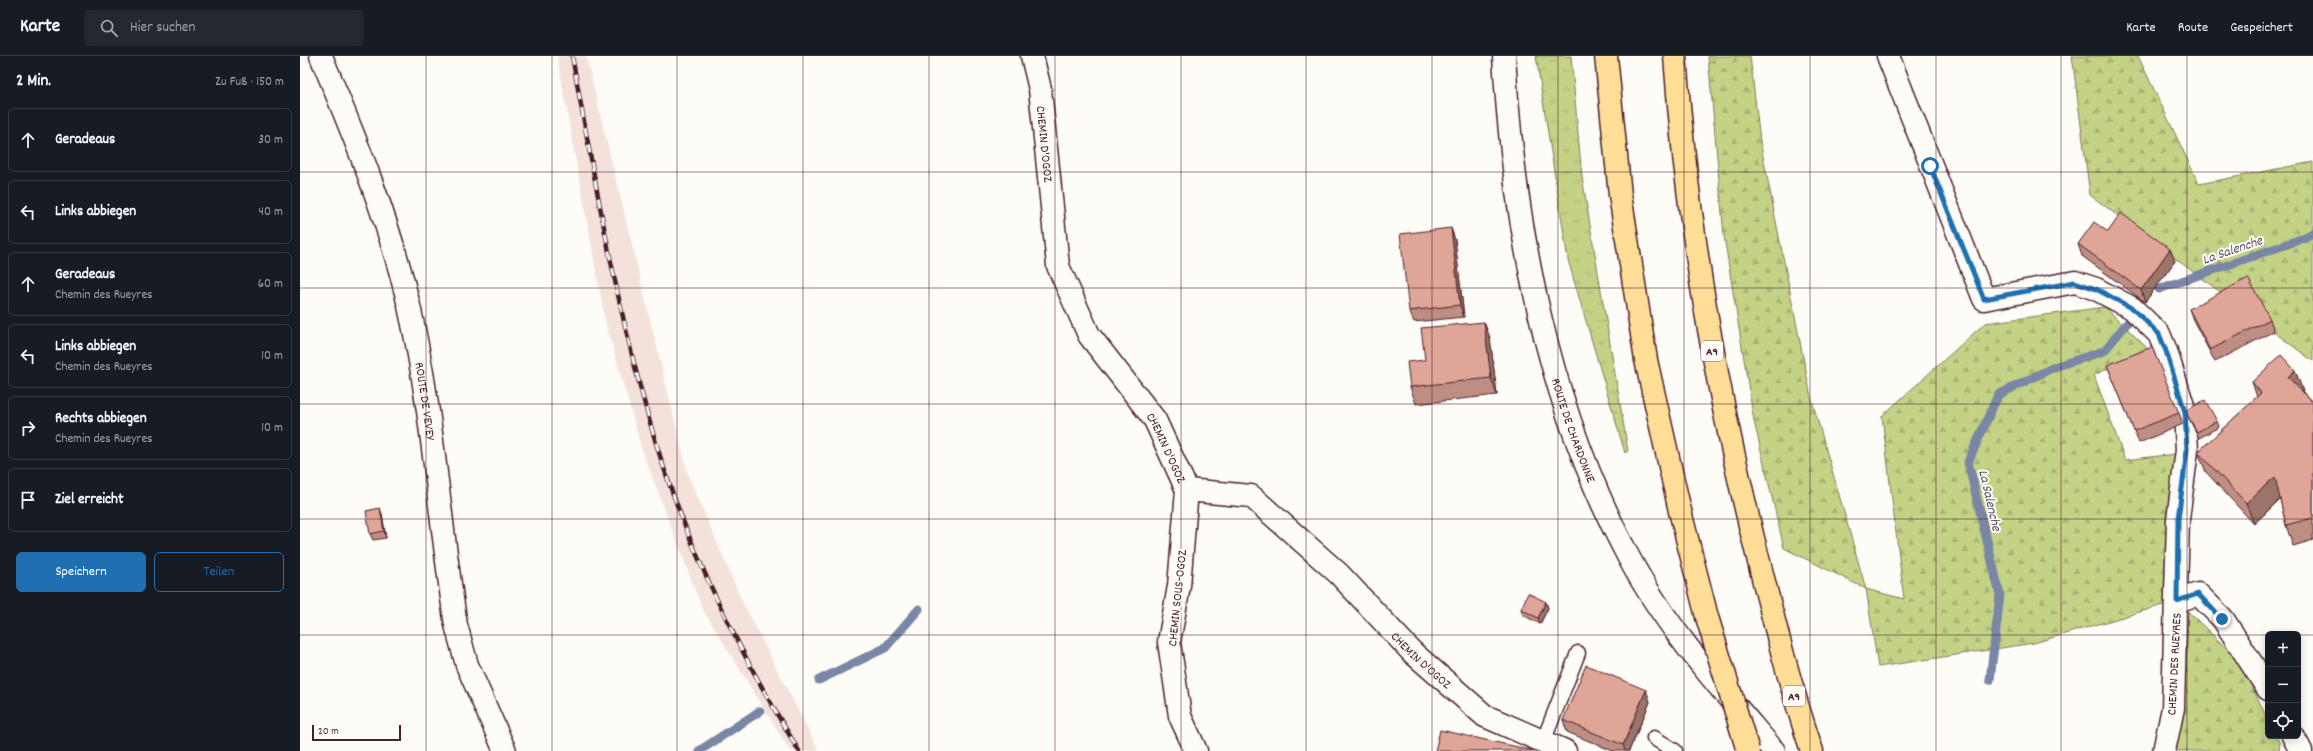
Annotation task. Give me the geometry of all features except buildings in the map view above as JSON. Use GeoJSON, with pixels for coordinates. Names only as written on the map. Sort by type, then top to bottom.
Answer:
{"type":"FeatureCollection","features":[{"type":"Feature","properties":{"kind":"highway"},"geometry":{"type":"LineString","coordinates":[[1606,56],[1620,195],[1645,352],[1680,511],[1707,617],[1748,751]]}},
{"type":"Feature","properties":{"kind":"highway","name":"A9"},"geometry":{"type":"LineString","coordinates":[[1675,56],[1685,162],[1699,267],[1717,378],[1745,508],[1778,640],[1812,751]]}},
{"type":"Feature","properties":{"kind":"street","name":"ROUTE DE VEVEY"},"geometry":{"type":"LineString","coordinates":[[321,56],[364,162],[392,241],[409,306],[420,361],[456,625],[469,672],[505,751]]}},
{"type":"Feature","properties":{"kind":"street","name":"CHEMIN D'OGOZ"},"geometry":{"type":"LineString","coordinates":[[1032,56],[1040,89],[1058,266],[1089,335],[1155,420],[1187,490],[1251,496],[1339,574],[1412,652],[1485,716],[1565,751]]}},
{"type":"Feature","properties":{"kind":"street","name":"ROUTE DE CHARDONNE"},"geometry":{"type":"LineString","coordinates":[[1504,56],[1507,107],[1524,245],[1558,386],[1590,475],[1630,559],[1669,620],[1711,678],[1774,751]]}},
{"type":"Feature","properties":{"kind":"street","name":"CHEMIN DES RUEYRES"},"geometry":{"type":"LineString","coordinates":[[1888,56],[1984,299],[2075,282],[2096,289],[2132,308],[2159,334],[2166,351],[2185,412],[2187,450],[2178,519],[2173,708],[2164,751]]}},
{"type":"Feature","properties":{"kind":"street","name":"CHEMIN SOUS-OGOZ"},"geometry":{"type":"LineString","coordinates":[[1187,490],[1179,586],[1169,642],[1180,716],[1196,751]]}},
{"type":"Feature","properties":{"kind":"street","name":"CHEMIN DES RUEYRES"},"geometry":{"type":"LineString","coordinates":[[2177,601],[2198,594],[2222,619],[2265,684]]}},
{"type":"Feature","properties":{"kind":"street"},"geometry":{"type":"LineString","coordinates":[[2295,739],[2301,751]]}},
{"type":"Feature","properties":{"kind":"lane"},"geometry":{"type":"LineString","coordinates":[[1543,742],[1578,653]]}},
{"type":"Feature","properties":{"kind":"lane"},"geometry":{"type":"LineString","coordinates":[[1654,738],[1676,751]]}},
{"type":"Feature","properties":{"kind":"shaded area"},"geometry":{"type":"Polygon","coordinates":[[[557,56],[586,56],[688,475],[743,603],[819,751],[790,751],[702,608],[642,450],[605,320],[557,56]]]}},
{"type":"Feature","properties":{"kind":"green space"},"geometry":{"type":"Polygon","coordinates":[[[1536,56],[1571,56],[1582,177],[1628,451],[1625,453],[1568,260],[1536,56]]]}},
{"type":"Feature","properties":{"kind":"green space"},"geometry":{"type":"Polygon","coordinates":[[[1708,56],[1750,56],[1760,141],[1811,397],[1866,589],[1784,548],[1754,421],[1724,236],[1708,56]]]}},
{"type":"Feature","properties":{"kind":"green space"},"geometry":{"type":"Polygon","coordinates":[[[2072,56],[2138,56],[2199,184],[2313,162],[2313,361],[2090,195],[2072,56]]]}},
{"type":"Feature","properties":{"kind":"green space"},"geometry":{"type":"Polygon","coordinates":[[[2105,307],[2148,349],[2094,375],[2125,460],[2175,454],[2177,601],[2034,643],[1878,667],[1866,589],[1904,599],[1882,416],[1985,323],[2105,307]]]}},
{"type":"Feature","properties":{"kind":"green space"},"geometry":{"type":"Polygon","coordinates":[[[2177,601],[2239,660],[2265,714],[2265,739],[2278,739],[2280,744],[2279,751],[2164,751],[2177,601]]]}},
{"type":"Feature","properties":{"kind":"waterway","name":"La Salenche"},"geometry":{"type":"LineString","coordinates":[[2159,289],[2296,241],[2313,233]]}},
{"type":"Feature","properties":{"kind":"waterway","name":"La Salenche"},"geometry":{"type":"LineString","coordinates":[[1990,680],[2000,595],[1968,462],[1998,395],[2054,367],[2104,351],[2133,316]]}},
{"type":"Feature","properties":{"kind":"waterway"},"geometry":{"type":"LineString","coordinates":[[819,680],[885,648],[919,609]]}},
{"type":"Feature","properties":{"kind":"waterway"},"geometry":{"type":"LineString","coordinates":[[699,751],[760,711]]}},
{"type":"Feature","properties":{"kind":"railway"},"geometry":{"type":"LineString","coordinates":[[572,56],[599,202],[630,348],[642,396],[669,484],[700,563],[718,602],[756,677],[799,751]]}},
{"type":"Feature","properties":{"kind":"route"},"geometry":{"type":"LineString","coordinates":[[1930,166],[1984,299],[2075,282],[2096,289],[2132,308],[2159,334],[2166,351],[2185,412],[2187,450],[2178,519],[2177,601],[2198,594],[2222,619]]}}]}
